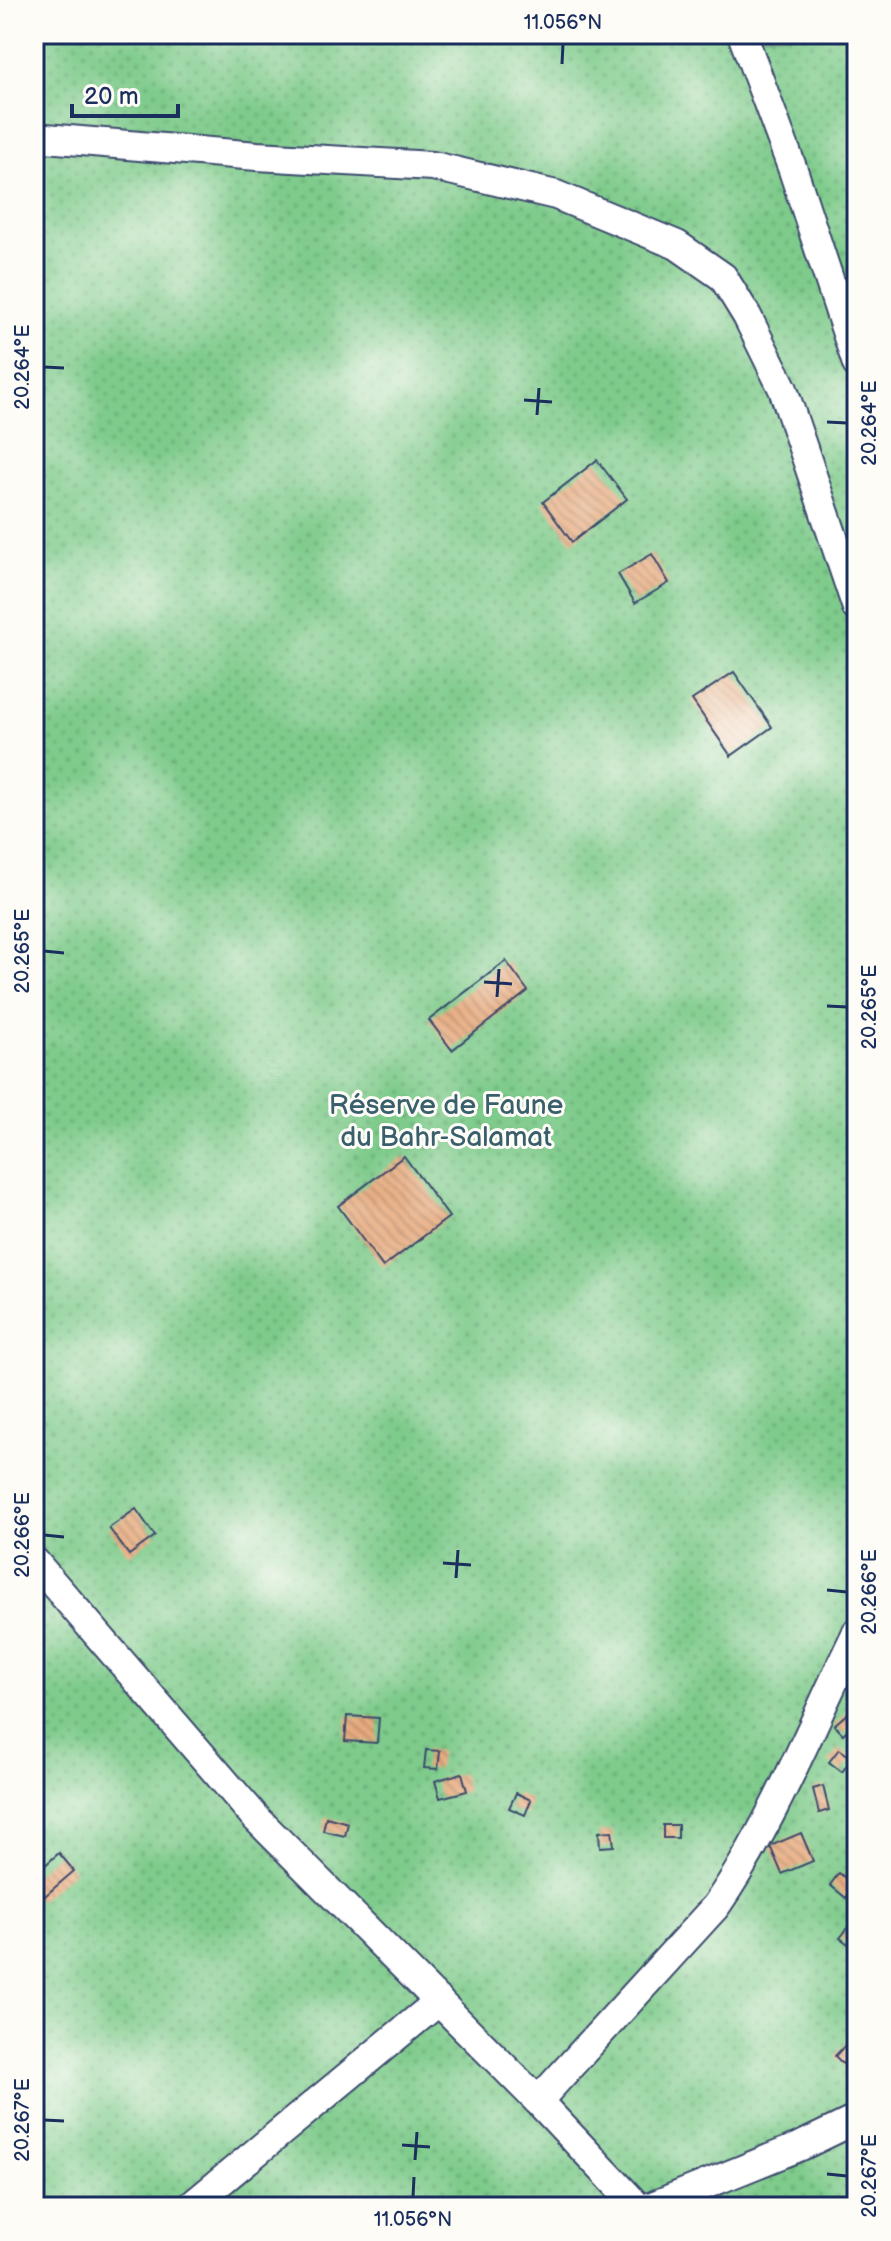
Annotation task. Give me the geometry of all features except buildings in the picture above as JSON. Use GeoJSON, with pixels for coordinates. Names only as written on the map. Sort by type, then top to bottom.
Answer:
{"type":"FeatureCollection","features":[{"type":"Feature","properties":{"kind":"street"},"geometry":{"type":"LineString","coordinates":[[742,34],[793,170],[857,364]]}},
{"type":"Feature","properties":{"kind":"street"},"geometry":{"type":"LineString","coordinates":[[34,137],[257,156],[433,166],[556,195],[677,245],[723,277],[747,316],[783,389],[857,608]]}},
{"type":"Feature","properties":{"kind":"street"},"geometry":{"type":"LineString","coordinates":[[34,1561],[256,1818],[538,2101],[638,2207]]}},
{"type":"Feature","properties":{"kind":"street"},"geometry":{"type":"LineString","coordinates":[[538,2101],[716,1906],[731,1884],[770,1812],[857,1632]]}},
{"type":"Feature","properties":{"kind":"street"},"geometry":{"type":"LineString","coordinates":[[190,2207],[439,2001]]}},
{"type":"Feature","properties":{"kind":"street"},"geometry":{"type":"LineString","coordinates":[[650,2207],[801,2146],[857,2119]]}},
{"type":"Feature","properties":{"kind":"green space","name":"Réserve de Faune du Bahr-Salamat"},"geometry":{"type":"Polygon","coordinates":[[[34,34],[857,34],[857,2207],[34,2207],[34,34]]]}}]}
